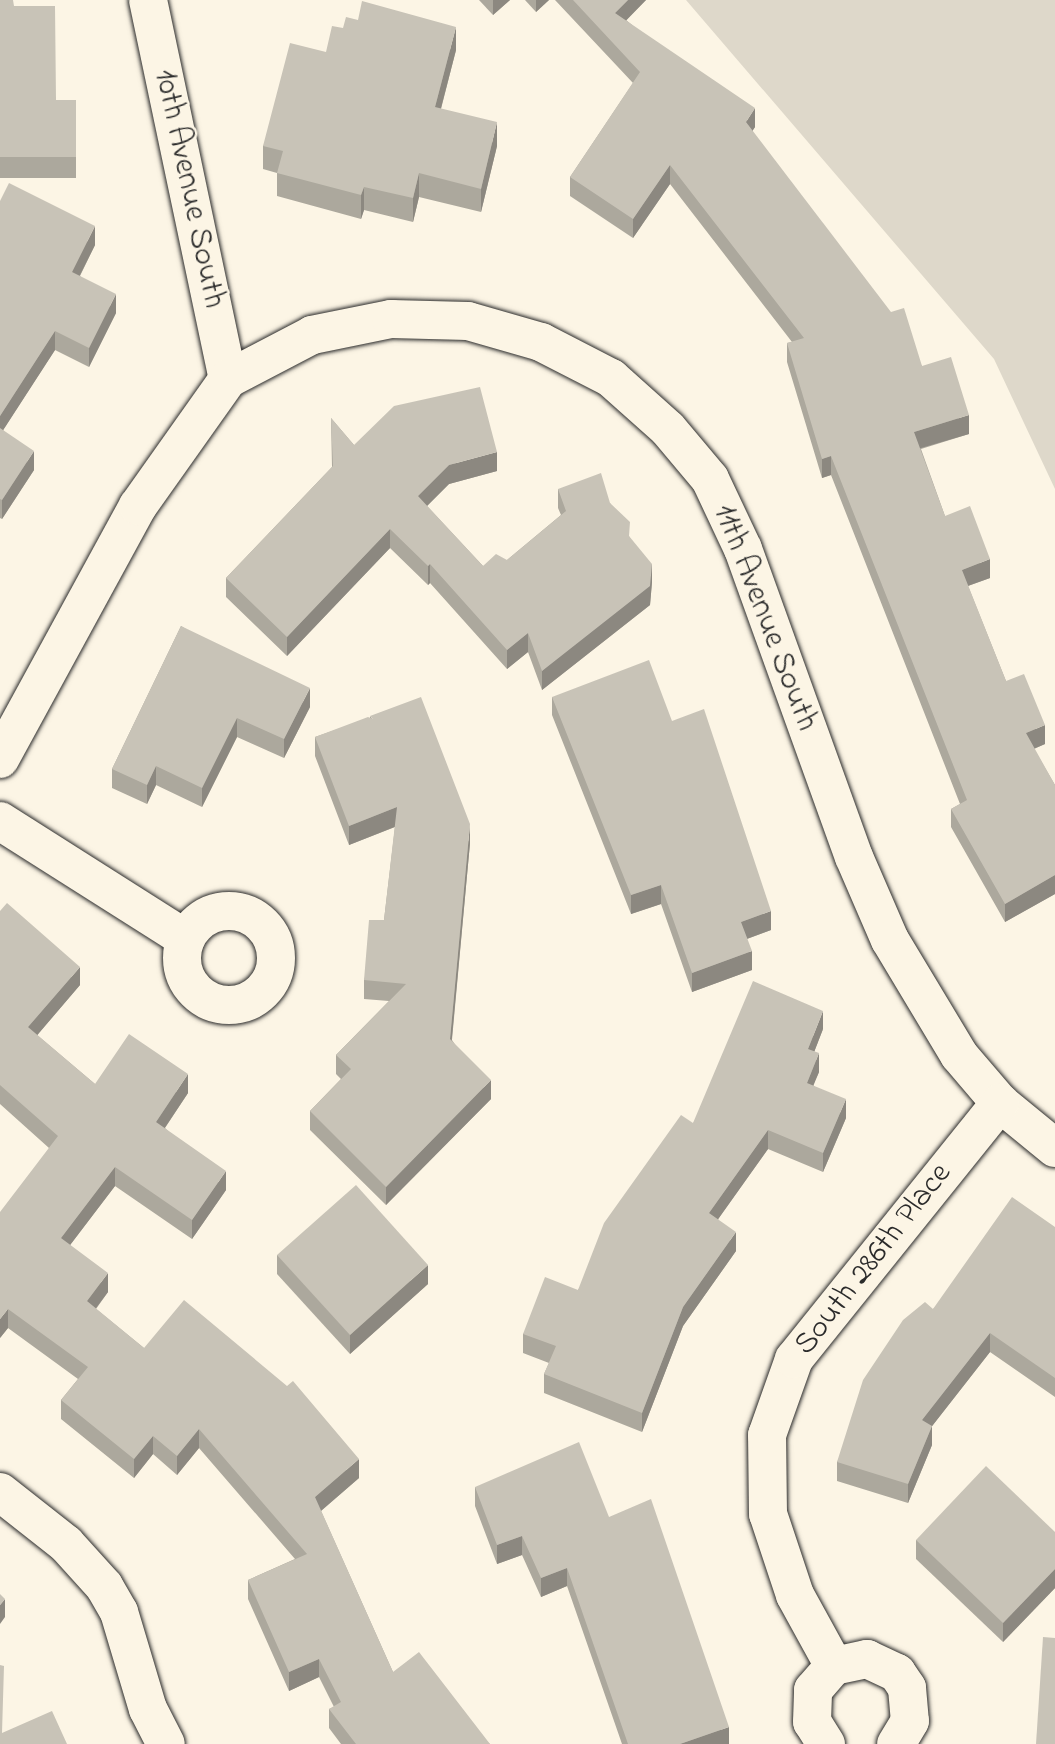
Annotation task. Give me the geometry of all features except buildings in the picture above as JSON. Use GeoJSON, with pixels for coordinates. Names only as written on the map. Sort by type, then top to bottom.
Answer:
{"type":"FeatureCollection","features":[{"type":"Feature","properties":{"kind":"street","name":"10th Avenue South"},"geometry":{"type":"LineString","coordinates":[[148,0],[228,379]]}},
{"type":"Feature","properties":{"kind":"street","name":"11th Avenue South"},"geometry":{"type":"LineString","coordinates":[[228,379],[313,335],[391,319],[468,321],[541,342],[611,378],[668,429],[710,479],[743,549],[854,858],[890,940],[959,1055],[1000,1103],[1055,1149]]}},
{"type":"Feature","properties":{"kind":"street"},"geometry":{"type":"LineString","coordinates":[[0,759],[138,506],[228,379]]}},
{"type":"Feature","properties":{"kind":"street"},"geometry":{"type":"LineString","coordinates":[[0,821],[186,939]]}},
{"type":"Feature","properties":{"kind":"street","name":"South 286th Place"},"geometry":{"type":"LineString","coordinates":[[834,1666],[795,1595],[768,1514],[767,1435],[794,1359],[1000,1103]]}},
{"type":"Feature","properties":{"kind":"street"},"geometry":{"type":"LineString","coordinates":[[0,1492],[66,1544],[104,1586],[120,1612],[148,1709],[166,1744]]}},
{"type":"Feature","properties":{"kind":"street"},"geometry":{"type":"LineString","coordinates":[[826,1744],[812,1722],[810,1706],[822,1676],[834,1666],[867,1658],[897,1673],[911,1704],[910,1721],[896,1744]]}},
{"type":"Feature","properties":{"kind":"shaded area"},"geometry":{"type":"Polygon","coordinates":[[[686,0],[1055,0],[1055,489],[994,359],[686,0]]]}}]}
